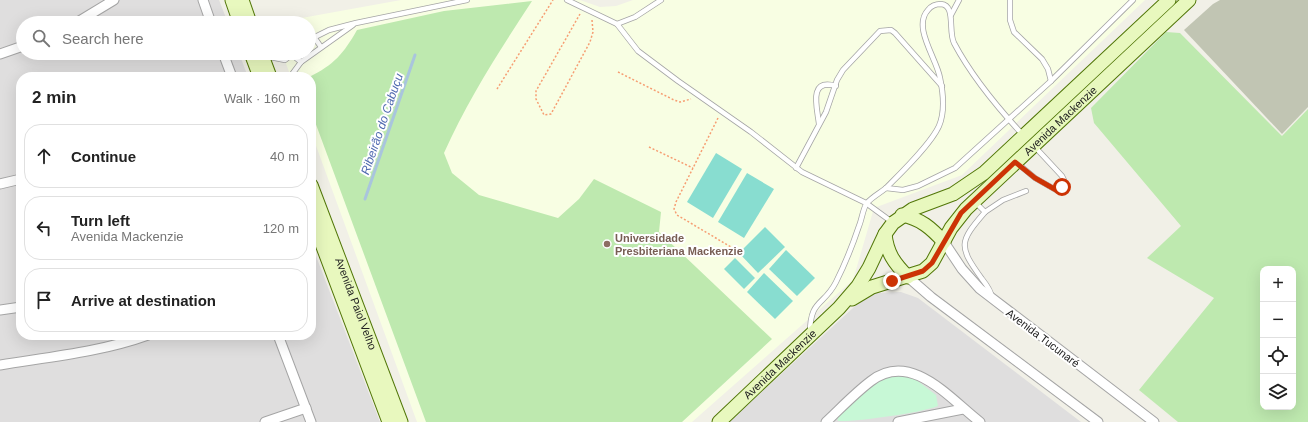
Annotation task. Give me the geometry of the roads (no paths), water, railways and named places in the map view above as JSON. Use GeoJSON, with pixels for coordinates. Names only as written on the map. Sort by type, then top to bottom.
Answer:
{"type":"FeatureCollection","features":[{"type":"Feature","properties":{"kind":"main road"},"geometry":{"type":"LineString","coordinates":[[232,0],[238,16]]}},
{"type":"Feature","properties":{"kind":"main road"},"geometry":{"type":"LineString","coordinates":[[242,0],[248,16]]}},
{"type":"Feature","properties":{"kind":"main road","name":"Avenida Mackenzie"},"geometry":{"type":"LineString","coordinates":[[840,306],[872,287],[908,277],[923,271],[932,263],[961,213],[1015,162],[1028,140],[1170,0]]}},
{"type":"Feature","properties":{"kind":"main road","name":"Avenida Mackenzie"},"geometry":{"type":"LineString","coordinates":[[719,422],[810,336],[858,286],[869,268],[885,234],[898,219],[967,186],[1028,140],[1189,0]]}},
{"type":"Feature","properties":{"kind":"main road"},"geometry":{"type":"LineString","coordinates":[[259,60],[260,72]]}},
{"type":"Feature","properties":{"kind":"main road"},"geometry":{"type":"LineString","coordinates":[[261,60],[267,72]]}},
{"type":"Feature","properties":{"kind":"main road","name":"Avenida Paiol Velho"},"geometry":{"type":"LineString","coordinates":[[316,198],[400,422]]}},
{"type":"Feature","properties":{"kind":"main road"},"geometry":{"type":"LineString","coordinates":[[898,219],[913,217],[926,224],[944,242]]}},
{"type":"Feature","properties":{"kind":"main road","name":"Avenida Paiol Velho"},"geometry":{"type":"LineString","coordinates":[[316,228],[389,422]]}},
{"type":"Feature","properties":{"kind":"main road"},"geometry":{"type":"LineString","coordinates":[[885,234],[886,247],[890,257],[908,277]]}},
{"type":"Feature","properties":{"kind":"street"},"geometry":{"type":"LineString","coordinates":[[88,16],[114,0]]}},
{"type":"Feature","properties":{"kind":"street"},"geometry":{"type":"LineString","coordinates":[[203,0],[209,16]]}},
{"type":"Feature","properties":{"kind":"street"},"geometry":{"type":"LineString","coordinates":[[0,54],[16,48]]}},
{"type":"Feature","properties":{"kind":"street"},"geometry":{"type":"LineString","coordinates":[[226,60],[230,72]]}},
{"type":"Feature","properties":{"kind":"street"},"geometry":{"type":"LineString","coordinates":[[0,184],[16,180]]}},
{"type":"Feature","properties":{"kind":"street","name":"Avenida Tucunaré"},"geometry":{"type":"LineString","coordinates":[[944,242],[970,279],[992,299],[1154,422]]}},
{"type":"Feature","properties":{"kind":"street"},"geometry":{"type":"LineString","coordinates":[[908,277],[931,297],[1098,422]]}},
{"type":"Feature","properties":{"kind":"street"},"geometry":{"type":"LineString","coordinates":[[0,310],[16,308]]}},
{"type":"Feature","properties":{"kind":"street"},"geometry":{"type":"LineString","coordinates":[[0,365],[116,344],[130,340]]}},
{"type":"Feature","properties":{"kind":"street"},"geometry":{"type":"LineString","coordinates":[[280,340],[311,422]]}},
{"type":"Feature","properties":{"kind":"street"},"geometry":{"type":"LineString","coordinates":[[826,422],[871,381],[883,374],[900,371],[911,372],[924,377],[980,422]]}},
{"type":"Feature","properties":{"kind":"street"},"geometry":{"type":"LineString","coordinates":[[265,422],[306,408]]}},
{"type":"Feature","properties":{"kind":"street"},"geometry":{"type":"LineString","coordinates":[[898,422],[964,409]]}},
{"type":"Feature","properties":{"kind":"lane"},"geometry":{"type":"LineString","coordinates":[[316,36],[329,30],[356,22],[467,0]]}},
{"type":"Feature","properties":{"kind":"lane"},"geometry":{"type":"LineString","coordinates":[[568,0],[616,24],[638,51],[751,132],[796,168],[814,180],[898,219]]}},
{"type":"Feature","properties":{"kind":"lane"},"geometry":{"type":"LineString","coordinates":[[616,24],[635,18],[661,0]]}},
{"type":"Feature","properties":{"kind":"lane"},"geometry":{"type":"LineString","coordinates":[[959,0],[951,14],[951,38],[966,65],[1008,119],[1062,176],[1064,180],[1062,187],[1056,190],[1047,186],[1015,162]]}},
{"type":"Feature","properties":{"kind":"lane"},"geometry":{"type":"LineString","coordinates":[[1010,0],[1010,20],[1014,32],[1042,59],[1048,69],[1051,81]]}},
{"type":"Feature","properties":{"kind":"lane"},"geometry":{"type":"LineString","coordinates":[[886,188],[903,190],[918,186],[955,168],[978,149],[1008,119],[1051,81],[1133,0]]}},
{"type":"Feature","properties":{"kind":"lane"},"geometry":{"type":"LineString","coordinates":[[810,336],[812,312],[836,282],[866,204],[886,188],[934,135],[940,124],[943,96],[942,86],[922,22],[924,14],[935,4],[943,4],[948,7],[951,14]]}},
{"type":"Feature","properties":{"kind":"lane"},"geometry":{"type":"LineString","coordinates":[[316,51],[356,22]]}},
{"type":"Feature","properties":{"kind":"lane"},"geometry":{"type":"LineString","coordinates":[[796,168],[826,112],[844,70],[880,31],[886,30],[895,33],[942,86]]}},
{"type":"Feature","properties":{"kind":"lane"},"geometry":{"type":"LineString","coordinates":[[316,42],[321,47]]}},
{"type":"Feature","properties":{"kind":"lane"},"geometry":{"type":"LineString","coordinates":[[294,72],[304,60]]}},
{"type":"Feature","properties":{"kind":"lane"},"geometry":{"type":"LineString","coordinates":[[819,125],[816,97],[820,85],[825,83],[836,86]]}},
{"type":"Feature","properties":{"kind":"lane"},"geometry":{"type":"LineString","coordinates":[[992,299],[991,292],[967,258],[964,245],[967,232],[986,212],[1002,200],[1026,191]]}},
{"type":"Feature","properties":{"kind":"lane"},"geometry":{"type":"LineString","coordinates":[[974,201],[986,212]]}},
{"type":"Feature","properties":{"kind":"waterway","name":"Ribeirão do Cabuçu"},"geometry":{"type":"LineString","coordinates":[[365,199],[415,55]]}},
{"type":"Feature","properties":{"kind":"place","name":"Universidade Presbiteriana Mackenzie"},"geometry":{"type":"Point","coordinates":[607,244]}}]}
